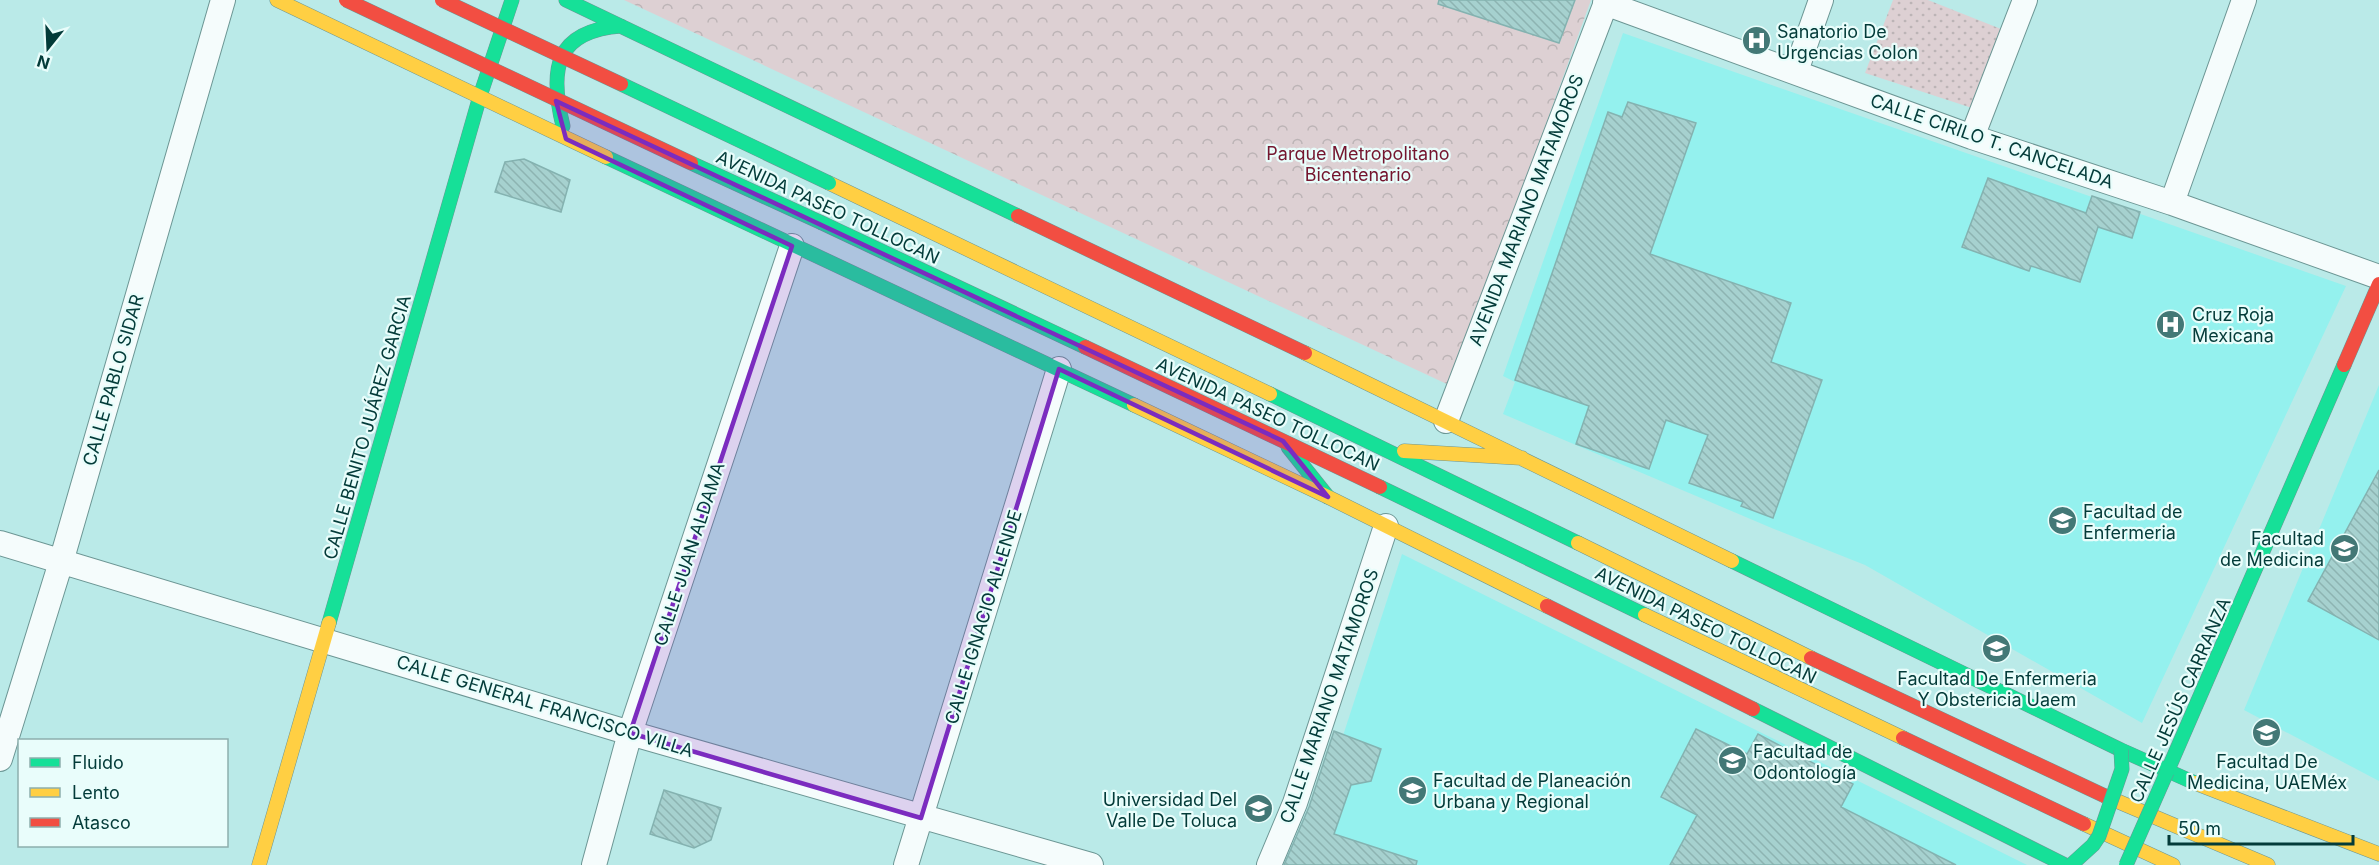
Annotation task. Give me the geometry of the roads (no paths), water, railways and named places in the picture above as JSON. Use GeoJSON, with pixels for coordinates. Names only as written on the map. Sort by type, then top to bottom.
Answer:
{"type":"FeatureCollection","features":[{"type":"Feature","properties":{"kind":"main road"},"geometry":{"type":"LineString","coordinates":[[277,0],[792,246],[1059,369],[1328,497],[2065,865]]}},
{"type":"Feature","properties":{"kind":"main road","name":"AVENIDA PASEO TOLLOCAN"},"geometry":{"type":"LineString","coordinates":[[346,0],[573,109],[822,223],[1283,441],[2018,794],[2173,865]]}},
{"type":"Feature","properties":{"kind":"main road","name":"AVENIDA PASEO TOLLOCAN"},"geometry":{"type":"LineString","coordinates":[[442,0],[1387,450],[2037,767],[2268,865]]}},
{"type":"Feature","properties":{"kind":"main road","name":"CALLE BENITO JUÁREZ GARCIA"},"geometry":{"type":"LineString","coordinates":[[259,865],[480,96],[512,0]]}},
{"type":"Feature","properties":{"kind":"main road"},"geometry":{"type":"LineString","coordinates":[[566,0],[1446,421],[2167,772],[2379,854]]}},
{"type":"Feature","properties":{"kind":"main road"},"geometry":{"type":"LineString","coordinates":[[566,139],[556,102],[555,86],[558,69],[565,53],[577,37],[598,29],[621,26]]}},
{"type":"Feature","properties":{"kind":"main road","name":"CALLE JESÚS CARRANZA"},"geometry":{"type":"LineString","coordinates":[[2126,865],[2379,284]]}},
{"type":"Feature","properties":{"kind":"main road"},"geometry":{"type":"LineString","coordinates":[[1283,441],[1328,497]]}},
{"type":"Feature","properties":{"kind":"main road"},"geometry":{"type":"LineString","coordinates":[[1387,450],[1522,458]]}},
{"type":"Feature","properties":{"kind":"main road"},"geometry":{"type":"LineString","coordinates":[[2071,865],[2099,836],[2120,776],[2123,761],[2121,750]]}},
{"type":"Feature","properties":{"kind":"street","name":"CALLE PABLO SIDAR"},"geometry":{"type":"LineString","coordinates":[[0,759],[61,562],[223,0]]}},
{"type":"Feature","properties":{"kind":"street"},"geometry":{"type":"LineString","coordinates":[[1796,72],[1821,0]]}},
{"type":"Feature","properties":{"kind":"street"},"geometry":{"type":"LineString","coordinates":[[1972,137],[2025,0]]}},
{"type":"Feature","properties":{"kind":"street"},"geometry":{"type":"LineString","coordinates":[[2172,203],[2244,0]]}},
{"type":"Feature","properties":{"kind":"street","name":"CALLE CIRILO T. CANCELADA"},"geometry":{"type":"LineString","coordinates":[[1606,2],[1972,137],[2172,203],[2379,277]]}},
{"type":"Feature","properties":{"kind":"street","name":"AVENIDA MARIANO MATAMOROS"},"geometry":{"type":"LineString","coordinates":[[1446,421],[1606,2]]}},
{"type":"Feature","properties":{"kind":"street","name":"CALLE JUAN ALDAMA"},"geometry":{"type":"LineString","coordinates":[[594,865],[630,733],[792,246]]}},
{"type":"Feature","properties":{"kind":"street","name":"CALLE IGNACIO ALLENDE"},"geometry":{"type":"LineString","coordinates":[[906,865],[1059,369]]}},
{"type":"Feature","properties":{"kind":"street","name":"CALLE MARIANO MATAMOROS"},"geometry":{"type":"LineString","coordinates":[[1269,865],[1295,803],[1386,526]]}},
{"type":"Feature","properties":{"kind":"street","name":"CALLE GENERAL FRANCISCO VILLA"},"geometry":{"type":"LineString","coordinates":[[0,543],[630,733],[1091,865]]}},
{"type":"Feature","properties":{"kind":"place","name":"Sanatorio De Urgencias Colon"},"geometry":{"type":"Point","coordinates":[1756,41]}},
{"type":"Feature","properties":{"kind":"place","name":"Cruz Roja Mexicana"},"geometry":{"type":"Point","coordinates":[2171,324]}},
{"type":"Feature","properties":{"kind":"place","name":"Facultad de Enfermeria"},"geometry":{"type":"Point","coordinates":[2062,521]}},
{"type":"Feature","properties":{"kind":"place","name":"Facultad de Medicina"},"geometry":{"type":"Point","coordinates":[2345,548]}},
{"type":"Feature","properties":{"kind":"place","name":"Facultad De Enfermeria Y Obstericia Uaem"},"geometry":{"type":"Point","coordinates":[1997,649]}},
{"type":"Feature","properties":{"kind":"place","name":"Facultad De Medicina, UAEMéx"},"geometry":{"type":"Point","coordinates":[2267,732]}},
{"type":"Feature","properties":{"kind":"place","name":"Facultad de Odontología"},"geometry":{"type":"Point","coordinates":[1732,761]}},
{"type":"Feature","properties":{"kind":"place","name":"Facultad de Planeación Urbana y Regional"},"geometry":{"type":"Point","coordinates":[1412,790]}},
{"type":"Feature","properties":{"kind":"place","name":"Universidad Del Valle De Toluca"},"geometry":{"type":"Point","coordinates":[1258,809]}},
{"type":"Feature","properties":{"kind":"park label","name":"Parque Metropolitano Bicentenario"},"geometry":{"type":"Point","coordinates":[1358,163]}}]}
